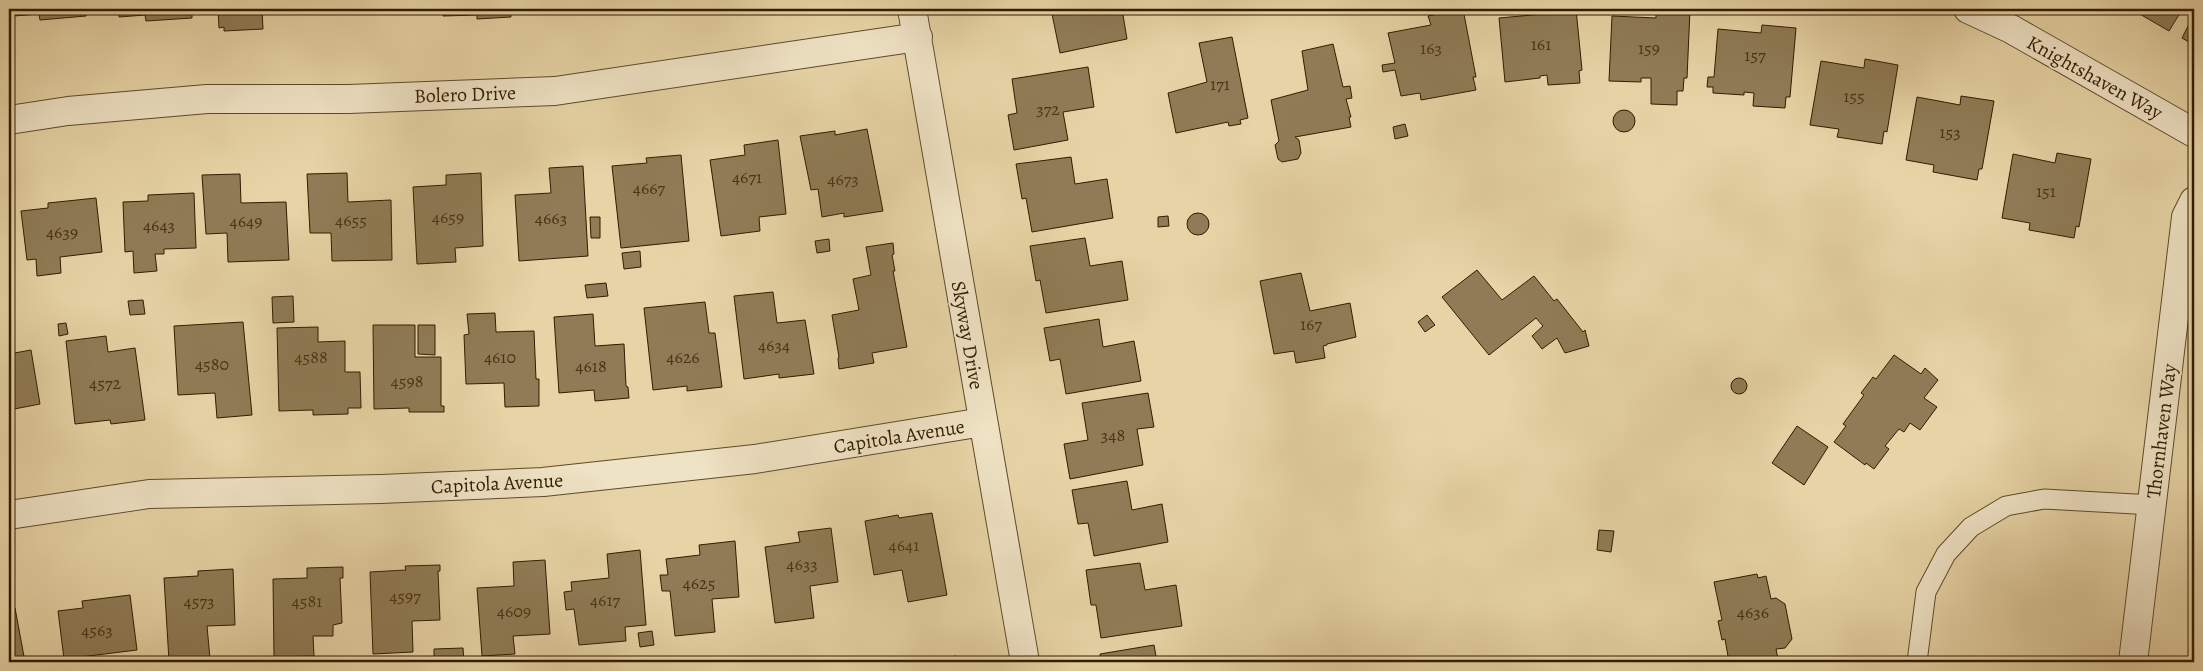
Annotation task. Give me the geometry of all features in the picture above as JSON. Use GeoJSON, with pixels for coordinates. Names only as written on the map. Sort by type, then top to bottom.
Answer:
{"type":"FeatureCollection","features":[{"type":"Feature","properties":{"kind":"street","name":"Skyway Drive"},"geometry":{"type":"LineString","coordinates":[[912,9],[1025,662]]}},
{"type":"Feature","properties":{"kind":"street","name":"Knightshaven Way"},"geometry":{"type":"LineString","coordinates":[[1968,9],[2011,29],[2194,133]]}},
{"type":"Feature","properties":{"kind":"street","name":"Bolero Drive"},"geometry":{"type":"LineString","coordinates":[[9,120],[68,111],[207,99],[350,99],[555,91],[918,37]]}},
{"type":"Feature","properties":{"kind":"street","name":"Thornhaven Way"},"geometry":{"type":"LineString","coordinates":[[2133,662],[2186,217],[2194,201]]}},
{"type":"Feature","properties":{"kind":"street","name":"Capitola Avenue"},"geometry":{"type":"LineString","coordinates":[[9,515],[149,494],[381,489],[542,482],[754,459],[983,422]]}},
{"type":"Feature","properties":{"kind":"lane"},"geometry":{"type":"LineString","coordinates":[[1917,662],[1926,592],[1946,554],[1971,527],[2006,506],[2044,498],[2153,505]]}},
{"type":"Feature","properties":{"kind":"building"},"geometry":{"type":"Polygon","coordinates":[[[13,9],[86,9],[86,16],[40,20],[39,14],[14,16],[13,9]]]}},
{"type":"Feature","properties":{"kind":"building"},"geometry":{"type":"Polygon","coordinates":[[[119,9],[192,9],[192,18],[146,21],[145,15],[119,17],[119,9]]]}},
{"type":"Feature","properties":{"kind":"building"},"geometry":{"type":"Polygon","coordinates":[[[218,9],[262,9],[263,29],[224,31],[224,27],[219,28],[218,9]]]}},
{"type":"Feature","properties":{"kind":"building"},"geometry":{"type":"Polygon","coordinates":[[[443,9],[510,9],[511,17],[477,19],[477,15],[443,16],[443,9]]]}},
{"type":"Feature","properties":{"kind":"building"},"geometry":{"type":"Polygon","coordinates":[[[1051,9],[1122,9],[1127,39],[1060,53],[1051,9]]]}},
{"type":"Feature","properties":{"kind":"building"},"geometry":{"type":"Polygon","coordinates":[[[1463,9],[1476,77],[1473,77],[1476,90],[1421,100],[1420,93],[1401,96],[1395,70],[1383,72],[1382,65],[1395,63],[1388,33],[1431,25],[1428,16],[1463,9]]]}},
{"type":"Feature","properties":{"kind":"building"},"geometry":{"type":"Polygon","coordinates":[[[1542,9],[1576,9],[1582,70],[1579,71],[1580,83],[1548,85],[1547,75],[1540,76],[1540,78],[1505,82],[1499,18],[1543,14],[1542,9]]]}},
{"type":"Feature","properties":{"kind":"building"},"geometry":{"type":"Polygon","coordinates":[[[1656,9],[1690,10],[1687,78],[1684,78],[1683,91],[1677,91],[1677,105],[1651,104],[1651,78],[1641,78],[1641,82],[1609,81],[1612,16],[1656,18],[1656,9]]]}},
{"type":"Feature","properties":{"kind":"building"},"geometry":{"type":"Polygon","coordinates":[[[2141,9],[2180,9],[2178,11],[2180,13],[2169,31],[2138,13],[2141,9]]]}},
{"type":"Feature","properties":{"kind":"building"},"geometry":{"type":"Polygon","coordinates":[[[2191,20],[2194,21],[2194,45],[2182,38],[2191,20]]]}},
{"type":"Feature","properties":{"kind":"building"},"geometry":{"type":"Polygon","coordinates":[[[1762,25],[1796,28],[1790,97],[1786,97],[1785,108],[1753,106],[1754,93],[1744,92],[1744,95],[1713,93],[1713,87],[1707,87],[1708,77],[1714,77],[1718,29],[1761,33],[1762,25]]]}},
{"type":"Feature","properties":{"kind":"building"},"geometry":{"type":"Polygon","coordinates":[[[1232,37],[1248,118],[1240,120],[1241,124],[1229,126],[1228,122],[1176,133],[1168,93],[1207,82],[1199,43],[1232,37]]]}},
{"type":"Feature","properties":{"kind":"building"},"geometry":{"type":"Polygon","coordinates":[[[1333,44],[1343,87],[1350,86],[1352,98],[1346,99],[1351,117],[1349,117],[1351,127],[1295,137],[1299,140],[1301,153],[1298,159],[1282,162],[1278,159],[1275,145],[1279,141],[1271,100],[1308,90],[1302,51],[1333,44]]]}},
{"type":"Feature","properties":{"kind":"building"},"geometry":{"type":"Polygon","coordinates":[[[1865,59],[1898,65],[1887,132],[1884,131],[1882,144],[1837,137],[1839,129],[1810,125],[1821,61],[1864,68],[1865,59]]]}},
{"type":"Feature","properties":{"kind":"building"},"geometry":{"type":"Polygon","coordinates":[[[1088,67],[1094,107],[1063,112],[1068,140],[1014,150],[1008,115],[1017,113],[1012,79],[1088,67]]]}},
{"type":"Feature","properties":{"kind":"building"},"geometry":{"type":"Polygon","coordinates":[[[1961,96],[1994,101],[1982,169],[1979,169],[1977,180],[1933,172],[1934,165],[1906,160],[1917,97],[1960,105],[1961,96]]]}},
{"type":"Feature","properties":{"kind":"building"},"geometry":{"type":"Polygon","coordinates":[[[1620,110],[1628,110],[1635,117],[1635,125],[1628,132],[1620,132],[1613,125],[1613,117],[1620,110]]]}},
{"type":"Feature","properties":{"kind":"building"},"geometry":{"type":"Polygon","coordinates":[[[1405,124],[1408,136],[1395,139],[1393,127],[1405,124]]]}},
{"type":"Feature","properties":{"kind":"building"},"geometry":{"type":"Polygon","coordinates":[[[867,129],[883,211],[844,217],[844,213],[822,217],[818,189],[811,190],[800,136],[835,131],[835,135],[867,129]]]}},
{"type":"Feature","properties":{"kind":"building"},"geometry":{"type":"Polygon","coordinates":[[[778,140],[786,214],[759,217],[760,231],[721,236],[710,160],[745,155],[744,145],[778,140]]]}},
{"type":"Feature","properties":{"kind":"building"},"geometry":{"type":"Polygon","coordinates":[[[2057,153],[2091,159],[2079,227],[2076,226],[2074,238],[2029,230],[2030,223],[2002,218],[2013,154],[2055,163],[2057,153]]]}},
{"type":"Feature","properties":{"kind":"building"},"geometry":{"type":"Polygon","coordinates":[[[681,155],[689,241],[621,248],[612,166],[647,163],[646,158],[681,155]]]}},
{"type":"Feature","properties":{"kind":"building"},"geometry":{"type":"Polygon","coordinates":[[[1071,157],[1075,184],[1107,179],[1113,218],[1032,232],[1026,198],[1022,199],[1016,164],[1071,157]]]}},
{"type":"Feature","properties":{"kind":"building"},"geometry":{"type":"Polygon","coordinates":[[[583,166],[588,256],[519,261],[515,195],[551,193],[549,168],[583,166]]]}},
{"type":"Feature","properties":{"kind":"building"},"geometry":{"type":"Polygon","coordinates":[[[347,173],[348,202],[391,200],[392,260],[332,261],[331,233],[310,233],[307,174],[347,173]]]}},
{"type":"Feature","properties":{"kind":"building"},"geometry":{"type":"Polygon","coordinates":[[[481,173],[483,246],[455,248],[456,262],[417,264],[413,187],[446,185],[446,175],[481,173]]]}},
{"type":"Feature","properties":{"kind":"building"},"geometry":{"type":"Polygon","coordinates":[[[240,174],[241,203],[286,202],[289,260],[228,262],[227,233],[206,234],[202,175],[240,174]]]}},
{"type":"Feature","properties":{"kind":"building"},"geometry":{"type":"Polygon","coordinates":[[[194,193],[196,248],[164,249],[164,254],[155,254],[157,271],[134,273],[133,251],[125,252],[123,202],[148,201],[148,195],[194,193]]]}},
{"type":"Feature","properties":{"kind":"building"},"geometry":{"type":"Polygon","coordinates":[[[96,198],[102,252],[60,257],[61,273],[37,276],[36,259],[27,260],[21,211],[48,208],[48,203],[96,198]]]}},
{"type":"Feature","properties":{"kind":"building"},"geometry":{"type":"Polygon","coordinates":[[[1194,213],[1202,213],[1209,220],[1209,228],[1202,235],[1194,235],[1187,228],[1187,220],[1194,213]]]}},
{"type":"Feature","properties":{"kind":"building"},"geometry":{"type":"Polygon","coordinates":[[[1168,216],[1169,226],[1158,227],[1158,217],[1168,216]]]}},
{"type":"Feature","properties":{"kind":"building"},"geometry":{"type":"Polygon","coordinates":[[[590,217],[600,217],[600,238],[591,238],[590,217]]]}},
{"type":"Feature","properties":{"kind":"building"},"geometry":{"type":"Polygon","coordinates":[[[1085,238],[1090,266],[1122,261],[1128,300],[1046,313],[1040,280],[1036,281],[1030,246],[1085,238]]]}},
{"type":"Feature","properties":{"kind":"building"},"geometry":{"type":"Polygon","coordinates":[[[829,239],[830,251],[817,253],[815,241],[829,239]]]}},
{"type":"Feature","properties":{"kind":"building"},"geometry":{"type":"Polygon","coordinates":[[[893,243],[894,254],[892,255],[895,271],[893,271],[907,347],[872,353],[874,363],[839,369],[839,357],[832,315],[859,310],[853,279],[871,275],[866,247],[893,243]]]}},
{"type":"Feature","properties":{"kind":"building"},"geometry":{"type":"Polygon","coordinates":[[[640,251],[641,267],[624,269],[622,253],[640,251]]]}},
{"type":"Feature","properties":{"kind":"building"},"geometry":{"type":"Polygon","coordinates":[[[1477,270],[1502,300],[1534,276],[1554,301],[1557,299],[1583,332],[1585,330],[1589,346],[1565,353],[1557,338],[1542,349],[1532,336],[1543,326],[1536,318],[1489,355],[1442,297],[1477,270]]]}},
{"type":"Feature","properties":{"kind":"building"},"geometry":{"type":"Polygon","coordinates":[[[1301,273],[1310,311],[1350,303],[1356,337],[1323,346],[1325,358],[1296,363],[1294,351],[1274,354],[1260,281],[1301,273]]]}},
{"type":"Feature","properties":{"kind":"building"},"geometry":{"type":"Polygon","coordinates":[[[606,283],[608,296],[587,298],[585,285],[606,283]]]}},
{"type":"Feature","properties":{"kind":"building"},"geometry":{"type":"Polygon","coordinates":[[[773,292],[777,323],[805,320],[814,374],[779,378],[779,374],[744,379],[734,296],[773,292]]]}},
{"type":"Feature","properties":{"kind":"building"},"geometry":{"type":"Polygon","coordinates":[[[293,296],[294,322],[273,323],[272,297],[293,296]]]}},
{"type":"Feature","properties":{"kind":"building"},"geometry":{"type":"Polygon","coordinates":[[[143,300],[145,314],[130,315],[128,301],[143,300]]]}},
{"type":"Feature","properties":{"kind":"building"},"geometry":{"type":"Polygon","coordinates":[[[705,302],[709,333],[715,333],[722,387],[687,391],[687,386],[653,390],[644,308],[705,302]]]}},
{"type":"Feature","properties":{"kind":"building"},"geometry":{"type":"Polygon","coordinates":[[[495,313],[496,332],[534,331],[536,379],[539,379],[539,406],[505,407],[504,383],[466,384],[464,335],[469,334],[467,314],[495,313]]]}},
{"type":"Feature","properties":{"kind":"building"},"geometry":{"type":"Polygon","coordinates":[[[593,314],[595,346],[624,344],[626,386],[628,387],[629,398],[595,401],[594,390],[559,393],[554,317],[593,314]]]}},
{"type":"Feature","properties":{"kind":"building"},"geometry":{"type":"Polygon","coordinates":[[[1427,315],[1435,325],[1425,332],[1418,322],[1427,315]]]}},
{"type":"Feature","properties":{"kind":"building"},"geometry":{"type":"Polygon","coordinates":[[[1099,319],[1103,347],[1134,341],[1141,381],[1066,394],[1060,359],[1050,361],[1044,328],[1099,319]]]}},
{"type":"Feature","properties":{"kind":"building"},"geometry":{"type":"Polygon","coordinates":[[[243,322],[252,415],[217,418],[215,393],[178,395],[174,326],[243,322]]]}},
{"type":"Feature","properties":{"kind":"building"},"geometry":{"type":"Polygon","coordinates":[[[66,323],[68,334],[59,336],[58,324],[66,323]]]}},
{"type":"Feature","properties":{"kind":"building"},"geometry":{"type":"Polygon","coordinates":[[[373,325],[415,325],[415,357],[441,357],[441,406],[444,406],[444,412],[409,412],[409,408],[374,409],[373,325]]]}},
{"type":"Feature","properties":{"kind":"building"},"geometry":{"type":"Polygon","coordinates":[[[418,325],[435,325],[435,355],[418,354],[418,325]]]}},
{"type":"Feature","properties":{"kind":"building"},"geometry":{"type":"Polygon","coordinates":[[[318,327],[318,342],[345,341],[345,372],[360,372],[361,408],[348,408],[348,414],[313,415],[313,410],[279,411],[277,328],[318,327]]]}},
{"type":"Feature","properties":{"kind":"building"},"geometry":{"type":"Polygon","coordinates":[[[106,336],[108,352],[135,348],[145,420],[111,424],[110,420],[75,424],[66,341],[106,336]]]}},
{"type":"Feature","properties":{"kind":"building"},"geometry":{"type":"Polygon","coordinates":[[[31,350],[40,404],[9,410],[9,354],[31,350]]]}},
{"type":"Feature","properties":{"kind":"building"},"geometry":{"type":"Polygon","coordinates":[[[1894,355],[1921,374],[1925,368],[1938,380],[1924,398],[1937,407],[1920,430],[1910,423],[1904,432],[1899,429],[1885,446],[1889,449],[1874,469],[1866,463],[1865,465],[1834,442],[1846,426],[1843,424],[1864,395],[1861,393],[1873,377],[1876,379],[1894,355]]]}},
{"type":"Feature","properties":{"kind":"building"},"geometry":{"type":"Polygon","coordinates":[[[1736,378],[1742,378],[1747,383],[1745,392],[1736,394],[1731,389],[1731,383],[1736,378]]]}},
{"type":"Feature","properties":{"kind":"building"},"geometry":{"type":"Polygon","coordinates":[[[1148,393],[1154,427],[1137,429],[1143,465],[1070,479],[1064,444],[1088,440],[1082,403],[1148,393]]]}},
{"type":"Feature","properties":{"kind":"building"},"geometry":{"type":"Polygon","coordinates":[[[1797,426],[1828,447],[1804,485],[1772,463],[1797,426]]]}},
{"type":"Feature","properties":{"kind":"building"},"geometry":{"type":"Polygon","coordinates":[[[1127,481],[1132,510],[1162,504],[1168,542],[1094,556],[1088,523],[1078,524],[1072,490],[1127,481]]]}},
{"type":"Feature","properties":{"kind":"building"},"geometry":{"type":"Polygon","coordinates":[[[932,513],[947,595],[908,602],[902,570],[874,575],[865,521],[898,515],[899,518],[932,513]]]}},
{"type":"Feature","properties":{"kind":"building"},"geometry":{"type":"Polygon","coordinates":[[[831,528],[838,582],[810,586],[814,618],[775,623],[765,547],[800,542],[798,532],[831,528]]]}},
{"type":"Feature","properties":{"kind":"building"},"geometry":{"type":"Polygon","coordinates":[[[1599,530],[1614,531],[1611,552],[1597,550],[1599,530]]]}},
{"type":"Feature","properties":{"kind":"building"},"geometry":{"type":"Polygon","coordinates":[[[735,541],[739,597],[712,599],[715,632],[675,636],[670,591],[662,591],[660,575],[668,575],[666,559],[700,555],[699,545],[735,541]]]}},
{"type":"Feature","properties":{"kind":"building"},"geometry":{"type":"Polygon","coordinates":[[[640,550],[646,625],[625,627],[626,641],[579,645],[574,609],[566,610],[564,592],[572,591],[571,582],[609,578],[607,554],[640,550]]]}},
{"type":"Feature","properties":{"kind":"building"},"geometry":{"type":"Polygon","coordinates":[[[545,560],[550,634],[513,636],[515,654],[482,656],[477,588],[514,586],[513,562],[545,560]]]}},
{"type":"Feature","properties":{"kind":"building"},"geometry":{"type":"Polygon","coordinates":[[[1140,563],[1145,590],[1176,585],[1182,626],[1101,638],[1096,605],[1091,605],[1086,570],[1140,563]]]}},
{"type":"Feature","properties":{"kind":"building"},"geometry":{"type":"Polygon","coordinates":[[[440,565],[440,571],[438,571],[440,620],[412,621],[413,652],[373,654],[370,572],[406,570],[405,566],[440,565]]]}},
{"type":"Feature","properties":{"kind":"building"},"geometry":{"type":"Polygon","coordinates":[[[343,567],[343,578],[340,578],[342,623],[333,625],[333,636],[313,636],[314,656],[274,657],[273,579],[307,578],[307,568],[343,567]]]}},
{"type":"Feature","properties":{"kind":"building"},"geometry":{"type":"Polygon","coordinates":[[[233,569],[235,625],[207,626],[210,659],[169,661],[164,578],[198,576],[198,571],[233,569]]]}},
{"type":"Feature","properties":{"kind":"building"},"geometry":{"type":"Polygon","coordinates":[[[1757,574],[1758,578],[1766,576],[1771,599],[1776,598],[1785,604],[1792,639],[1785,648],[1776,649],[1778,659],[1781,659],[1781,662],[1729,662],[1725,639],[1722,640],[1718,621],[1722,620],[1714,582],[1757,574]]]}},
{"type":"Feature","properties":{"kind":"building"},"geometry":{"type":"Polygon","coordinates":[[[130,595],[137,650],[64,659],[58,611],[83,608],[82,601],[130,595]]]}},
{"type":"Feature","properties":{"kind":"building"},"geometry":{"type":"Polygon","coordinates":[[[15,608],[25,662],[9,662],[9,610],[15,608]]]}},
{"type":"Feature","properties":{"kind":"building"},"geometry":{"type":"Polygon","coordinates":[[[652,631],[654,645],[640,647],[638,633],[652,631]]]}},
{"type":"Feature","properties":{"kind":"building"},"geometry":{"type":"Polygon","coordinates":[[[1154,645],[1157,662],[1101,662],[1100,654],[1154,645]]]}},
{"type":"Feature","properties":{"kind":"building"},"geometry":{"type":"Polygon","coordinates":[[[463,648],[464,662],[434,662],[434,649],[463,648]]]}},
{"type":"Feature","properties":{"kind":"building"},"geometry":{"type":"Polygon","coordinates":[[[956,656],[957,662],[923,662],[956,656]]]}}]}
